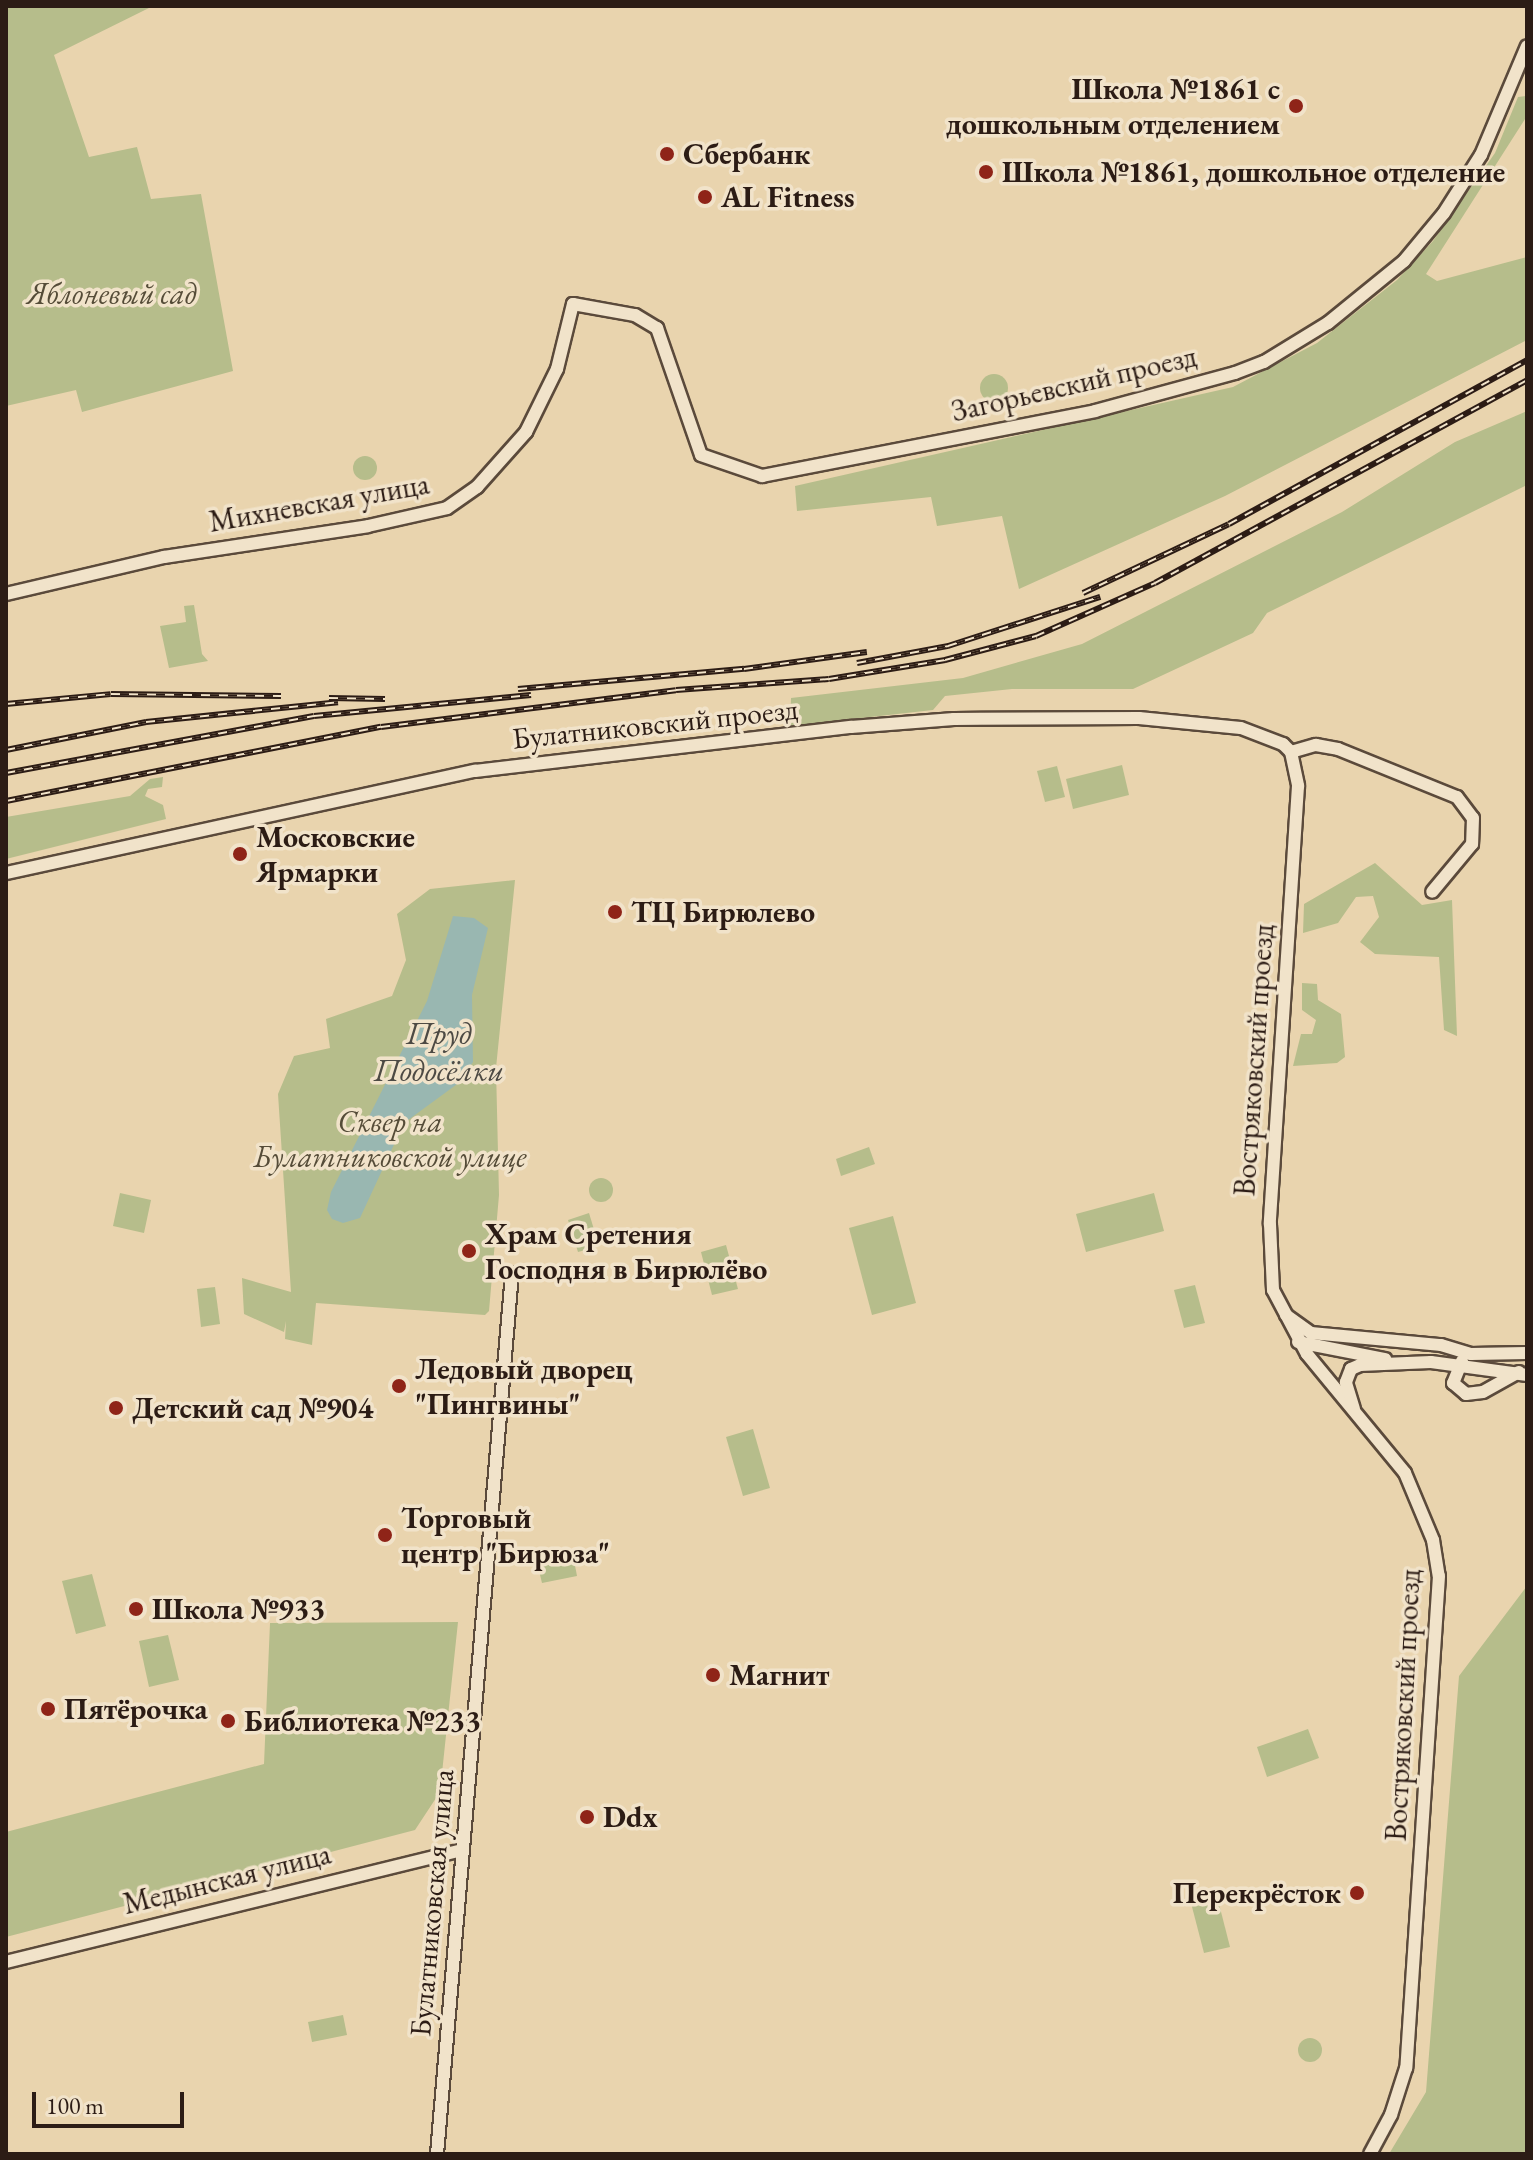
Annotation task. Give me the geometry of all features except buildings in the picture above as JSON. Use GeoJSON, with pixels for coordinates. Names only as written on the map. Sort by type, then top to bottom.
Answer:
{"type":"FeatureCollection","features":[{"type":"Feature","properties":{"kind":"street","name":"Загорьевский проезд"},"geometry":{"type":"LineString","coordinates":[[573,304],[635,315],[657,328],[701,455],[762,476],[1179,390],[1264,362],[1328,323],[1404,261],[1444,213],[1481,155],[1527,46]]}},
{"type":"Feature","properties":{"kind":"street","name":"Михневская улица"},"geometry":{"type":"LineString","coordinates":[[6,594],[164,557],[368,526],[447,508],[477,487],[526,432],[557,369],[573,304]]}},
{"type":"Feature","properties":{"kind":"street","name":"Булатниковский проезд"},"geometry":{"type":"LineString","coordinates":[[6,873],[475,771],[887,723],[1139,718],[1263,733],[1291,752]]}},
{"type":"Feature","properties":{"kind":"street"},"geometry":{"type":"LineString","coordinates":[[1291,752],[1304,747],[1328,746],[1358,754],[1457,797],[1473,818],[1472,844],[1432,892]]}},
{"type":"Feature","properties":{"kind":"street","name":"Востряковский проезд"},"geometry":{"type":"LineString","coordinates":[[1291,752],[1298,773],[1270,1224],[1271,1272],[1281,1311],[1298,1342],[1310,1350],[1356,1415],[1390,1453],[1416,1495],[1433,1540],[1439,1576],[1406,2068],[1391,2115],[1370,2154]]}},
{"type":"Feature","properties":{"kind":"street","name":"Булатниковская улица"},"geometry":{"type":"LineString","coordinates":[[437,2154],[512,1273]]}},
{"type":"Feature","properties":{"kind":"street"},"geometry":{"type":"LineString","coordinates":[[1281,1311],[1311,1333],[1441,1345],[1471,1354],[1527,1353]]}},
{"type":"Feature","properties":{"kind":"street"},"geometry":{"type":"LineString","coordinates":[[1310,1350],[1344,1338]]}},
{"type":"Feature","properties":{"kind":"street"},"geometry":{"type":"LineString","coordinates":[[1310,1350],[1523,1373]]}},
{"type":"Feature","properties":{"kind":"street"},"geometry":{"type":"LineString","coordinates":[[1471,1354],[1458,1365],[1453,1383],[1466,1394],[1483,1392],[1523,1373]]}},
{"type":"Feature","properties":{"kind":"street"},"geometry":{"type":"LineString","coordinates":[[1491,1355],[1527,1362]]}},
{"type":"Feature","properties":{"kind":"street"},"geometry":{"type":"LineString","coordinates":[[1356,1415],[1346,1382],[1351,1369],[1393,1360]]}},
{"type":"Feature","properties":{"kind":"street","name":"Медынская улица"},"geometry":{"type":"LineString","coordinates":[[6,1962],[462,1850]]}},
{"type":"Feature","properties":{"kind":"green space","name":"Яблоневый сад"},"geometry":{"type":"Polygon","coordinates":[[[6,6],[153,6],[54,55],[89,157],[137,147],[151,199],[201,194],[233,371],[82,412],[76,390],[6,406],[6,6]]]}},
{"type":"Feature","properties":{"kind":"green space"},"geometry":{"type":"Polygon","coordinates":[[[1527,96],[1527,116],[1426,274],[1437,281],[1527,257],[1527,340],[1225,496],[1019,589],[1002,516],[937,526],[931,497],[797,511],[795,486],[1233,387],[1317,343],[1397,280],[1433,241],[1495,153],[1518,97],[1527,96]]]}},
{"type":"Feature","properties":{"kind":"green space"},"geometry":{"type":"Polygon","coordinates":[[[994,374],[1004,378],[1008,388],[1004,398],[994,402],[984,398],[980,388],[984,378],[994,374]]]}},
{"type":"Feature","properties":{"kind":"green space"},"geometry":{"type":"Polygon","coordinates":[[[1527,411],[1527,485],[1267,613],[1253,633],[1133,689],[1012,689],[945,696],[933,710],[790,726],[791,698],[963,678],[1082,644],[1342,512],[1455,442],[1527,411]]]}},
{"type":"Feature","properties":{"kind":"green space"},"geometry":{"type":"Polygon","coordinates":[[[365,456],[374,459],[377,468],[374,477],[365,480],[356,477],[353,468],[356,459],[365,456]]]}},
{"type":"Feature","properties":{"kind":"green space"},"geometry":{"type":"Polygon","coordinates":[[[194,605],[202,654],[208,661],[169,668],[160,626],[186,622],[184,606],[194,605]]]}},
{"type":"Feature","properties":{"kind":"green space"},"geometry":{"type":"Polygon","coordinates":[[[1122,765],[1129,795],[1073,809],[1066,779],[1122,765]]]}},
{"type":"Feature","properties":{"kind":"green space"},"geometry":{"type":"Polygon","coordinates":[[[1057,766],[1065,797],[1045,802],[1037,771],[1057,766]]]}},
{"type":"Feature","properties":{"kind":"green space"},"geometry":{"type":"Polygon","coordinates":[[[163,777],[162,787],[148,789],[145,796],[163,805],[166,819],[6,859],[6,817],[130,796],[150,779],[163,777]]]}},
{"type":"Feature","properties":{"kind":"green space"},"geometry":{"type":"Polygon","coordinates":[[[1375,863],[1422,905],[1452,900],[1457,1036],[1444,1030],[1439,957],[1375,954],[1360,942],[1379,917],[1373,896],[1356,897],[1338,923],[1303,933],[1304,904],[1375,863]]]}},
{"type":"Feature","properties":{"kind":"green space","name":"Сквер на Булатниковской улице"},"geometry":{"type":"Polygon","coordinates":[[[515,880],[496,1068],[499,1195],[489,1311],[485,1315],[316,1303],[312,1345],[285,1339],[286,1321],[284,1332],[244,1314],[242,1278],[291,1292],[278,1094],[294,1056],[330,1048],[326,1019],[392,996],[406,960],[397,914],[430,889],[515,880]]]}},
{"type":"Feature","properties":{"kind":"green space"},"geometry":{"type":"Polygon","coordinates":[[[1302,983],[1317,984],[1318,1000],[1341,1014],[1345,1057],[1337,1063],[1293,1066],[1301,1034],[1312,1034],[1316,1020],[1302,1010],[1302,983]]]}},
{"type":"Feature","properties":{"kind":"green space"},"geometry":{"type":"Polygon","coordinates":[[[869,1147],[875,1164],[841,1176],[836,1159],[869,1147]]]}},
{"type":"Feature","properties":{"kind":"green space"},"geometry":{"type":"Polygon","coordinates":[[[601,1178],[610,1181],[613,1190],[610,1199],[601,1202],[592,1199],[589,1190],[592,1181],[601,1178]]]}},
{"type":"Feature","properties":{"kind":"green space"},"geometry":{"type":"Polygon","coordinates":[[[120,1193],[151,1200],[144,1233],[113,1226],[120,1193]]]}},
{"type":"Feature","properties":{"kind":"green space"},"geometry":{"type":"Polygon","coordinates":[[[1154,1193],[1164,1231],[1086,1252],[1076,1214],[1154,1193]]]}},
{"type":"Feature","properties":{"kind":"green space"},"geometry":{"type":"Polygon","coordinates":[[[589,1213],[599,1246],[578,1252],[568,1220],[589,1213]]]}},
{"type":"Feature","properties":{"kind":"green space"},"geometry":{"type":"Polygon","coordinates":[[[893,1216],[916,1303],[872,1315],[849,1228],[893,1216]]]}},
{"type":"Feature","properties":{"kind":"green space"},"geometry":{"type":"Polygon","coordinates":[[[726,1245],[738,1289],[712,1295],[701,1252],[726,1245]]]}},
{"type":"Feature","properties":{"kind":"green space"},"geometry":{"type":"Polygon","coordinates":[[[1195,1285],[1205,1323],[1184,1328],[1174,1290],[1195,1285]]]}},
{"type":"Feature","properties":{"kind":"green space"},"geometry":{"type":"Polygon","coordinates":[[[215,1287],[220,1324],[201,1327],[197,1289],[215,1287]]]}},
{"type":"Feature","properties":{"kind":"green space"},"geometry":{"type":"Polygon","coordinates":[[[753,1429],[770,1488],[743,1496],[726,1437],[753,1429]]]}},
{"type":"Feature","properties":{"kind":"green space"},"geometry":{"type":"Polygon","coordinates":[[[572,1550],[577,1576],[542,1583],[536,1558],[572,1550]]]}},
{"type":"Feature","properties":{"kind":"green space"},"geometry":{"type":"Polygon","coordinates":[[[92,1574],[106,1626],[76,1634],[62,1581],[92,1574]]]}},
{"type":"Feature","properties":{"kind":"green space"},"geometry":{"type":"Polygon","coordinates":[[[1527,1586],[1527,2154],[1389,2154],[1426,2092],[1459,1676],[1527,1586]]]}},
{"type":"Feature","properties":{"kind":"green space"},"geometry":{"type":"Polygon","coordinates":[[[458,1622],[440,1792],[415,1830],[6,1937],[6,1832],[264,1764],[270,1623],[458,1622]]]}},
{"type":"Feature","properties":{"kind":"green space"},"geometry":{"type":"Polygon","coordinates":[[[168,1635],[179,1680],[149,1687],[139,1641],[168,1635]]]}},
{"type":"Feature","properties":{"kind":"green space"},"geometry":{"type":"Polygon","coordinates":[[[1308,1729],[1319,1758],[1267,1777],[1257,1747],[1308,1729]]]}},
{"type":"Feature","properties":{"kind":"green space"},"geometry":{"type":"Polygon","coordinates":[[[1217,1896],[1230,1947],[1204,1953],[1191,1903],[1217,1896]]]}},
{"type":"Feature","properties":{"kind":"green space"},"geometry":{"type":"Polygon","coordinates":[[[343,2015],[347,2035],[312,2042],[308,2022],[343,2015]]]}},
{"type":"Feature","properties":{"kind":"green space"},"geometry":{"type":"Polygon","coordinates":[[[1310,2038],[1319,2041],[1322,2050],[1319,2059],[1310,2062],[1301,2059],[1298,2050],[1301,2041],[1310,2038]]]}},
{"type":"Feature","properties":{"kind":"water","name":"Пруд Подосёлки"},"geometry":{"type":"Polygon","coordinates":[[[453,916],[474,918],[488,928],[472,995],[473,1062],[460,1082],[404,1123],[360,1218],[343,1223],[332,1219],[327,1210],[331,1192],[427,1001],[453,916]]]}},
{"type":"Feature","properties":{"kind":"railway"},"geometry":{"type":"LineString","coordinates":[[1083,593],[1229,524],[1527,360]]}},
{"type":"Feature","properties":{"kind":"railway"},"geometry":{"type":"LineString","coordinates":[[6,801],[381,727],[676,690],[829,679],[945,660],[1036,636],[1155,583],[1527,380]]}},
{"type":"Feature","properties":{"kind":"railway"},"geometry":{"type":"LineString","coordinates":[[857,663],[948,646],[1100,597]]}},
{"type":"Feature","properties":{"kind":"railway"},"geometry":{"type":"LineString","coordinates":[[518,689],[744,669],[867,652]]}},
{"type":"Feature","properties":{"kind":"railway"},"geometry":{"type":"LineString","coordinates":[[6,704],[111,694],[281,696]]}},
{"type":"Feature","properties":{"kind":"railway"},"geometry":{"type":"LineString","coordinates":[[6,773],[314,716],[531,695]]}},
{"type":"Feature","properties":{"kind":"railway"},"geometry":{"type":"LineString","coordinates":[[329,698],[385,699]]}},
{"type":"Feature","properties":{"kind":"railway"},"geometry":{"type":"LineString","coordinates":[[6,750],[146,722],[338,702]]}},
{"type":"Feature","properties":{"kind":"place","name":"Школа №1861 с дошкольным отделением"},"geometry":{"type":"Point","coordinates":[1296,106]}},
{"type":"Feature","properties":{"kind":"place","name":"Сбербанк"},"geometry":{"type":"Point","coordinates":[667,154]}},
{"type":"Feature","properties":{"kind":"place","name":"Школа №1861, дошкольное отделение"},"geometry":{"type":"Point","coordinates":[986,172]}},
{"type":"Feature","properties":{"kind":"place","name":"AL Fitness"},"geometry":{"type":"Point","coordinates":[705,197]}},
{"type":"Feature","properties":{"kind":"place","name":"Московские Ярмарки"},"geometry":{"type":"Point","coordinates":[240,854]}},
{"type":"Feature","properties":{"kind":"place","name":"ТЦ Бирюлево"},"geometry":{"type":"Point","coordinates":[615,912]}},
{"type":"Feature","properties":{"kind":"place","name":"Храм Сретения Господня в Бирюлёво"},"geometry":{"type":"Point","coordinates":[469,1251]}},
{"type":"Feature","properties":{"kind":"place","name":"Ледовый дворец \"Пингвины\""},"geometry":{"type":"Point","coordinates":[399,1386]}},
{"type":"Feature","properties":{"kind":"place","name":"Детский сад №904"},"geometry":{"type":"Point","coordinates":[116,1408]}},
{"type":"Feature","properties":{"kind":"place","name":"Торговый центр \"Бирюза\""},"geometry":{"type":"Point","coordinates":[385,1535]}},
{"type":"Feature","properties":{"kind":"place","name":"Школа №933"},"geometry":{"type":"Point","coordinates":[136,1609]}},
{"type":"Feature","properties":{"kind":"place","name":"Магнит"},"geometry":{"type":"Point","coordinates":[713,1675]}},
{"type":"Feature","properties":{"kind":"place","name":"Пятёрочка"},"geometry":{"type":"Point","coordinates":[48,1709]}},
{"type":"Feature","properties":{"kind":"place","name":"Библиотека №233"},"geometry":{"type":"Point","coordinates":[228,1721]}},
{"type":"Feature","properties":{"kind":"place","name":"Ddx"},"geometry":{"type":"Point","coordinates":[587,1817]}},
{"type":"Feature","properties":{"kind":"place","name":"Перекрёсток"},"geometry":{"type":"Point","coordinates":[1357,1893]}}]}
